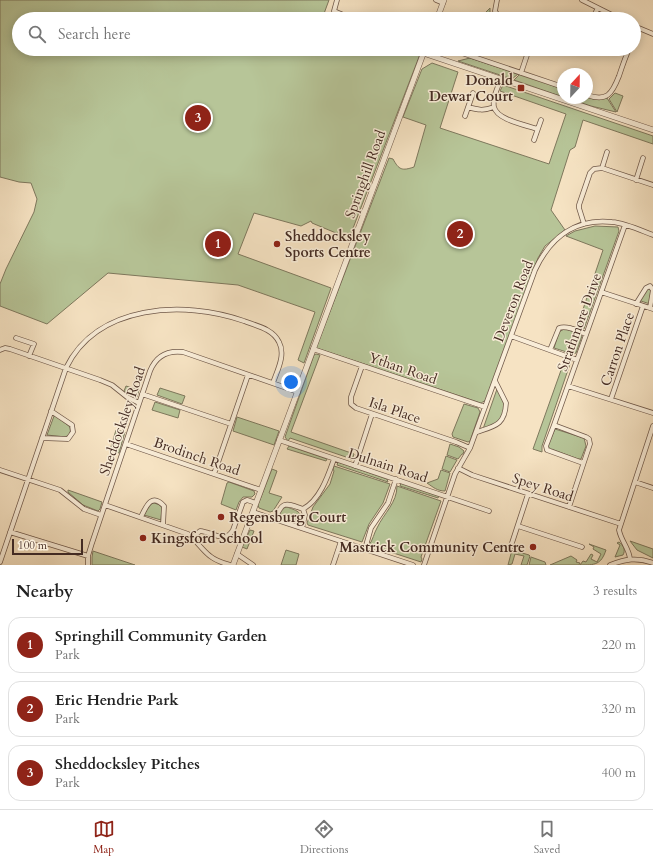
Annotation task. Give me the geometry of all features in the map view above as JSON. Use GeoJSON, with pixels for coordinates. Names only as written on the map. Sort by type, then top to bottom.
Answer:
{"type":"FeatureCollection","features":[{"type":"Feature","properties":{"kind":"street"},"geometry":{"type":"LineString","coordinates":[[335,12],[337,0]]}},
{"type":"Feature","properties":{"kind":"street"},"geometry":{"type":"LineString","coordinates":[[436,0],[444,1],[440,12]]}},
{"type":"Feature","properties":{"kind":"street"},"geometry":{"type":"LineString","coordinates":[[496,12],[497,0]]}},
{"type":"Feature","properties":{"kind":"street"},"geometry":{"type":"LineString","coordinates":[[582,0],[606,12]]}},
{"type":"Feature","properties":{"kind":"street"},"geometry":{"type":"LineString","coordinates":[[596,12],[598,8]]}},
{"type":"Feature","properties":{"kind":"street"},"geometry":{"type":"LineString","coordinates":[[641,29],[653,33]]}},
{"type":"Feature","properties":{"kind":"street","name":"Springhill Road"},"geometry":{"type":"LineString","coordinates":[[232,565],[298,392],[422,56]]}},
{"type":"Feature","properties":{"kind":"street"},"geometry":{"type":"LineString","coordinates":[[438,56],[500,79],[653,130]]}},
{"type":"Feature","properties":{"kind":"street"},"geometry":{"type":"LineString","coordinates":[[471,56],[557,85]]}},
{"type":"Feature","properties":{"kind":"street"},"geometry":{"type":"LineString","coordinates":[[521,73],[527,56]]}},
{"type":"Feature","properties":{"kind":"street"},"geometry":{"type":"LineString","coordinates":[[593,96],[601,98],[607,96],[613,91],[626,56]]}},
{"type":"Feature","properties":{"kind":"street"},"geometry":{"type":"LineString","coordinates":[[500,79],[494,100],[494,107],[498,113],[503,117],[537,129]]}},
{"type":"Feature","properties":{"kind":"street"},"geometry":{"type":"LineString","coordinates":[[465,116],[473,93]]}},
{"type":"Feature","properties":{"kind":"street"},"geometry":{"type":"LineString","coordinates":[[468,107],[487,110],[494,107]]}},
{"type":"Feature","properties":{"kind":"street"},"geometry":{"type":"LineString","coordinates":[[534,140],[541,120]]}},
{"type":"Feature","properties":{"kind":"street"},"geometry":{"type":"LineString","coordinates":[[602,168],[607,152]]}},
{"type":"Feature","properties":{"kind":"street"},"geometry":{"type":"LineString","coordinates":[[636,180],[643,158]]}},
{"type":"Feature","properties":{"kind":"street"},"geometry":{"type":"LineString","coordinates":[[584,224],[579,205],[590,173],[594,169],[602,168],[653,185]]}},
{"type":"Feature","properties":{"kind":"street","name":"Deveron Road"},"geometry":{"type":"LineString","coordinates":[[424,565],[458,468],[470,448],[477,432],[540,259],[547,248],[560,235],[572,228],[598,222],[613,222],[653,234]]}},
{"type":"Feature","properties":{"kind":"street","name":"Strathmore Drive"},"geometry":{"type":"LineString","coordinates":[[583,463],[547,450],[546,446],[625,226]]}},
{"type":"Feature","properties":{"kind":"street"},"geometry":{"type":"LineString","coordinates":[[602,292],[636,304],[643,306],[651,309],[653,290],[650,286],[646,288],[636,304]]}},
{"type":"Feature","properties":{"kind":"street","name":"Carron Place"},"geometry":{"type":"LineString","coordinates":[[611,399],[643,306]]}},
{"type":"Feature","properties":{"kind":"street"},"geometry":{"type":"LineString","coordinates":[[0,562],[66,368],[76,351],[99,330],[114,322],[156,311],[197,310],[211,312],[239,320],[266,329],[275,335],[280,343],[282,355],[273,383]]}},
{"type":"Feature","properties":{"kind":"street"},"geometry":{"type":"LineString","coordinates":[[550,350],[559,328],[566,327],[586,334]]}},
{"type":"Feature","properties":{"kind":"street"},"geometry":{"type":"LineString","coordinates":[[511,336],[577,360]]}},
{"type":"Feature","properties":{"kind":"street"},"geometry":{"type":"LineString","coordinates":[[16,338],[34,344],[29,356]]}},
{"type":"Feature","properties":{"kind":"street"},"geometry":{"type":"LineString","coordinates":[[0,350],[6,348],[112,385],[127,397],[139,402]]}},
{"type":"Feature","properties":{"kind":"street","name":"Ythan Road"},"geometry":{"type":"LineString","coordinates":[[313,349],[485,407]]}},
{"type":"Feature","properties":{"kind":"street","name":"Sheddocksley Road"},"geometry":{"type":"LineString","coordinates":[[88,565],[88,556],[101,515],[152,364],[156,359],[168,352],[183,352],[298,392]]}},
{"type":"Feature","properties":{"kind":"street","name":"Isla Place"},"geometry":{"type":"LineString","coordinates":[[362,366],[351,397],[351,404],[356,408],[470,448]]}},
{"type":"Feature","properties":{"kind":"street"},"geometry":{"type":"LineString","coordinates":[[214,474],[248,375]]}},
{"type":"Feature","properties":{"kind":"street"},"geometry":{"type":"LineString","coordinates":[[477,432],[497,426],[501,420],[506,403],[495,382]]}},
{"type":"Feature","properties":{"kind":"street"},"geometry":{"type":"LineString","coordinates":[[568,386],[653,413]]}},
{"type":"Feature","properties":{"kind":"street"},"geometry":{"type":"LineString","coordinates":[[142,394],[231,424]]}},
{"type":"Feature","properties":{"kind":"street"},"geometry":{"type":"LineString","coordinates":[[42,438],[68,439],[73,432],[72,425],[51,411]]}},
{"type":"Feature","properties":{"kind":"street"},"geometry":{"type":"LineString","coordinates":[[355,466],[372,414]]}},
{"type":"Feature","properties":{"kind":"street"},"geometry":{"type":"LineString","coordinates":[[554,425],[586,437],[589,439],[590,444],[569,507]]}},
{"type":"Feature","properties":{"kind":"street"},"geometry":{"type":"LineString","coordinates":[[630,559],[628,549],[620,538],[619,530],[653,426]]}},
{"type":"Feature","properties":{"kind":"street","name":"Dulnain Road"},"geometry":{"type":"LineString","coordinates":[[280,440],[489,511]]}},
{"type":"Feature","properties":{"kind":"street","name":"Brodinch Road"},"geometry":{"type":"LineString","coordinates":[[126,444],[261,490]]}},
{"type":"Feature","properties":{"kind":"street"},"geometry":{"type":"LineString","coordinates":[[275,520],[280,508],[284,504],[303,509],[309,506],[323,487],[334,459]]}},
{"type":"Feature","properties":{"kind":"street","name":"Spey Road"},"geometry":{"type":"LineString","coordinates":[[458,468],[528,494],[621,524]]}},
{"type":"Feature","properties":{"kind":"street"},"geometry":{"type":"LineString","coordinates":[[0,470],[60,490],[84,509],[101,515]]}},
{"type":"Feature","properties":{"kind":"street"},"geometry":{"type":"LineString","coordinates":[[365,549],[371,528],[388,503],[396,479]]}},
{"type":"Feature","properties":{"kind":"street"},"geometry":{"type":"LineString","coordinates":[[634,482],[653,488]]}},
{"type":"Feature","properties":{"kind":"street"},"geometry":{"type":"LineString","coordinates":[[510,549],[528,494]]}},
{"type":"Feature","properties":{"kind":"street"},"geometry":{"type":"LineString","coordinates":[[193,538],[200,531],[219,537],[231,534],[243,502],[247,500],[256,503]]}},
{"type":"Feature","properties":{"kind":"street"},"geometry":{"type":"LineString","coordinates":[[141,517],[150,501],[158,502],[164,506],[163,525]]}},
{"type":"Feature","properties":{"kind":"street"},"geometry":{"type":"LineString","coordinates":[[105,505],[188,534],[209,556],[232,565]]}},
{"type":"Feature","properties":{"kind":"street"},"geometry":{"type":"LineString","coordinates":[[302,528],[305,512],[303,509]]}},
{"type":"Feature","properties":{"kind":"street"},"geometry":{"type":"LineString","coordinates":[[253,512],[413,565]]}},
{"type":"Feature","properties":{"kind":"street"},"geometry":{"type":"LineString","coordinates":[[518,526],[582,547]]}},
{"type":"Feature","properties":{"kind":"street"},"geometry":{"type":"LineString","coordinates":[[10,532],[88,556]]}},
{"type":"Feature","properties":{"kind":"street"},"geometry":{"type":"LineString","coordinates":[[333,565],[341,542]]}},
{"type":"Feature","properties":{"kind":"street"},"geometry":{"type":"LineString","coordinates":[[237,554],[253,565]]}},
{"type":"Feature","properties":{"kind":"street"},"geometry":{"type":"LineString","coordinates":[[610,565],[621,560],[630,559],[643,560],[653,563]]}},
{"type":"Feature","properties":{"kind":"green space"},"geometry":{"type":"Polygon","coordinates":[[[0,0],[329,0],[325,12],[12,12],[12,56],[419,56],[350,236],[336,233],[312,223],[311,221],[301,226],[254,213],[238,254],[331,288],[304,363],[298,360],[315,312],[238,285],[108,273],[47,324],[0,306],[0,284],[34,212],[37,199],[31,183],[19,182],[0,177],[0,0]]]}},
{"type":"Feature","properties":{"kind":"green space"},"geometry":{"type":"Polygon","coordinates":[[[470,58],[518,74],[512,79],[458,61],[470,58]]]}},
{"type":"Feature","properties":{"kind":"green space"},"geometry":{"type":"Polygon","coordinates":[[[432,63],[458,72],[440,128],[549,164],[566,114],[500,91],[503,85],[653,136],[653,144],[583,120],[575,147],[570,150],[551,210],[565,230],[545,246],[538,258],[486,400],[481,403],[316,348],[389,158],[393,159],[401,169],[414,167],[426,125],[403,117],[422,69],[432,63]]]}},
{"type":"Feature","properties":{"kind":"green space"},"geometry":{"type":"Polygon","coordinates":[[[520,74],[557,87],[557,95],[514,80],[520,74]]]}},
{"type":"Feature","properties":{"kind":"green space"},"geometry":{"type":"Polygon","coordinates":[[[615,93],[623,96],[617,112],[609,99],[615,93]]]}},
{"type":"Feature","properties":{"kind":"green space"},"geometry":{"type":"Polygon","coordinates":[[[607,98],[616,112],[585,104],[593,104],[593,99],[607,98]]]}},
{"type":"Feature","properties":{"kind":"green space"},"geometry":{"type":"Polygon","coordinates":[[[595,226],[618,227],[619,231],[584,329],[577,327],[603,250],[566,236],[575,231],[595,226]]]}},
{"type":"Feature","properties":{"kind":"green space"},"geometry":{"type":"Polygon","coordinates":[[[651,286],[650,304],[638,300],[646,288],[651,286]]]}},
{"type":"Feature","properties":{"kind":"green space"},"geometry":{"type":"Polygon","coordinates":[[[564,329],[582,336],[576,353],[573,354],[554,348],[559,332],[564,329]]]}},
{"type":"Feature","properties":{"kind":"green space"},"geometry":{"type":"Polygon","coordinates":[[[314,355],[320,355],[291,432],[354,454],[352,460],[290,438],[288,441],[285,437],[314,355]]]}},
{"type":"Feature","properties":{"kind":"green space"},"geometry":{"type":"Polygon","coordinates":[[[565,359],[571,361],[542,446],[542,452],[533,449],[565,359]]]}},
{"type":"Feature","properties":{"kind":"green space"},"geometry":{"type":"Polygon","coordinates":[[[126,386],[139,390],[137,397],[124,391],[126,386]]]}},
{"type":"Feature","properties":{"kind":"green space"},"geometry":{"type":"Polygon","coordinates":[[[160,388],[185,396],[182,404],[157,395],[160,388]]]}},
{"type":"Feature","properties":{"kind":"green space"},"geometry":{"type":"Polygon","coordinates":[[[497,389],[504,406],[503,413],[498,422],[483,429],[497,389]]]}},
{"type":"Feature","properties":{"kind":"green space"},"geometry":{"type":"Polygon","coordinates":[[[155,402],[180,410],[178,418],[152,410],[155,402]]]}},
{"type":"Feature","properties":{"kind":"green space"},"geometry":{"type":"Polygon","coordinates":[[[464,404],[478,408],[480,412],[470,441],[468,442],[453,437],[452,434],[464,404]]]}},
{"type":"Feature","properties":{"kind":"green space"},"geometry":{"type":"Polygon","coordinates":[[[54,416],[70,427],[69,434],[65,437],[47,435],[54,416]]]}},
{"type":"Feature","properties":{"kind":"green space"},"geometry":{"type":"Polygon","coordinates":[[[237,417],[279,431],[274,445],[233,431],[237,417]]]}},
{"type":"Feature","properties":{"kind":"green space"},"geometry":{"type":"Polygon","coordinates":[[[555,429],[584,438],[586,446],[581,459],[549,448],[548,445],[555,429]]]}},
{"type":"Feature","properties":{"kind":"green space"},"geometry":{"type":"Polygon","coordinates":[[[116,430],[125,432],[119,453],[110,450],[116,430]]]}},
{"type":"Feature","properties":{"kind":"green space"},"geometry":{"type":"Polygon","coordinates":[[[450,444],[459,447],[464,451],[458,459],[447,455],[450,444]]]}},
{"type":"Feature","properties":{"kind":"green space"},"geometry":{"type":"Polygon","coordinates":[[[289,446],[327,459],[326,461],[287,449],[289,446]]]}},
{"type":"Feature","properties":{"kind":"green space"},"geometry":{"type":"Polygon","coordinates":[[[446,456],[457,460],[450,472],[442,469],[446,456]]]}},
{"type":"Feature","properties":{"kind":"green space"},"geometry":{"type":"Polygon","coordinates":[[[338,462],[387,479],[388,482],[337,465],[338,462]]]}},
{"type":"Feature","properties":{"kind":"green space"},"geometry":{"type":"Polygon","coordinates":[[[334,466],[390,484],[383,503],[369,524],[362,542],[308,525],[307,523],[313,507],[330,484],[334,466]]]}},
{"type":"Feature","properties":{"kind":"green space"},"geometry":{"type":"Polygon","coordinates":[[[272,469],[277,471],[269,493],[282,497],[273,511],[270,512],[259,508],[258,505],[272,469]]]}},
{"type":"Feature","properties":{"kind":"green space"},"geometry":{"type":"Polygon","coordinates":[[[441,470],[450,473],[445,491],[437,490],[427,483],[438,479],[441,470]]]}},
{"type":"Feature","properties":{"kind":"green space"},"geometry":{"type":"Polygon","coordinates":[[[229,482],[254,491],[255,494],[252,497],[243,497],[236,510],[221,504],[227,483],[229,482]]]}},
{"type":"Feature","properties":{"kind":"green space"},"geometry":{"type":"Polygon","coordinates":[[[401,483],[439,496],[438,498],[400,486],[401,483]]]}},
{"type":"Feature","properties":{"kind":"green space"},"geometry":{"type":"Polygon","coordinates":[[[397,486],[441,501],[421,557],[421,562],[369,545],[380,523],[393,503],[397,486]]]}},
{"type":"Feature","properties":{"kind":"green space"},"geometry":{"type":"Polygon","coordinates":[[[68,490],[102,502],[100,509],[98,511],[83,505],[68,492],[68,490]]]}},
{"type":"Feature","properties":{"kind":"green space"},"geometry":{"type":"Polygon","coordinates":[[[154,503],[160,505],[162,508],[161,520],[144,515],[150,504],[154,503]]]}},
{"type":"Feature","properties":{"kind":"green space"},"geometry":{"type":"Polygon","coordinates":[[[287,507],[296,510],[300,514],[300,522],[280,515],[280,512],[287,507]]]}},
{"type":"Feature","properties":{"kind":"green space"},"geometry":{"type":"Polygon","coordinates":[[[250,530],[254,531],[247,549],[242,547],[250,530]]]}},
{"type":"Feature","properties":{"kind":"green space"},"geometry":{"type":"Polygon","coordinates":[[[630,541],[653,549],[653,558],[637,550],[630,541]]]}},
{"type":"Feature","properties":{"kind":"green space"},"geometry":{"type":"Polygon","coordinates":[[[619,542],[624,548],[624,553],[623,555],[615,557],[620,545],[617,543],[619,542]]]}},
{"type":"Feature","properties":{"kind":"green space"},"geometry":{"type":"Polygon","coordinates":[[[589,544],[606,550],[604,555],[597,563],[580,565],[583,561],[586,562],[591,554],[593,555],[591,559],[597,562],[601,554],[593,549],[594,547],[589,544]]]}},
{"type":"Feature","properties":{"kind":"green space"},"geometry":{"type":"Polygon","coordinates":[[[286,550],[299,554],[296,565],[281,565],[286,550]]]}},
{"type":"Feature","properties":{"kind":"green space"},"geometry":{"type":"Polygon","coordinates":[[[512,550],[530,556],[527,565],[521,565],[524,556],[515,554],[512,564],[508,565],[512,550]]]}},
{"type":"Feature","properties":{"kind":"green space"},"geometry":{"type":"Polygon","coordinates":[[[93,551],[135,565],[92,565],[93,551]]]}},
{"type":"Feature","properties":{"kind":"green space"},"geometry":{"type":"Polygon","coordinates":[[[571,556],[577,560],[576,562],[580,563],[579,565],[550,565],[571,556]]]}},
{"type":"Feature","properties":{"kind":"green space"},"geometry":{"type":"Polygon","coordinates":[[[531,557],[545,562],[546,565],[529,565],[531,557]]]}},
{"type":"Feature","properties":{"kind":"place","name":"Donald Dewar Court"},"geometry":{"type":"Point","coordinates":[521,88]}},
{"type":"Feature","properties":{"kind":"place","name":"Sheddocksley Pitches"},"geometry":{"type":"Point","coordinates":[198,118]}},
{"type":"Feature","properties":{"kind":"place","name":"Eric Hendrie Park"},"geometry":{"type":"Point","coordinates":[460,234]}},
{"type":"Feature","properties":{"kind":"place","name":"Springhill Community Garden"},"geometry":{"type":"Point","coordinates":[218,244]}},
{"type":"Feature","properties":{"kind":"place","name":"Sheddocksley Sports Centre"},"geometry":{"type":"Point","coordinates":[277,244]}},
{"type":"Feature","properties":{"kind":"place","name":"Regensburg Court"},"geometry":{"type":"Point","coordinates":[221,517]}},
{"type":"Feature","properties":{"kind":"place","name":"Kingsford School"},"geometry":{"type":"Point","coordinates":[143,538]}},
{"type":"Feature","properties":{"kind":"place","name":"Mastrick Community Centre"},"geometry":{"type":"Point","coordinates":[533,547]}}]}
